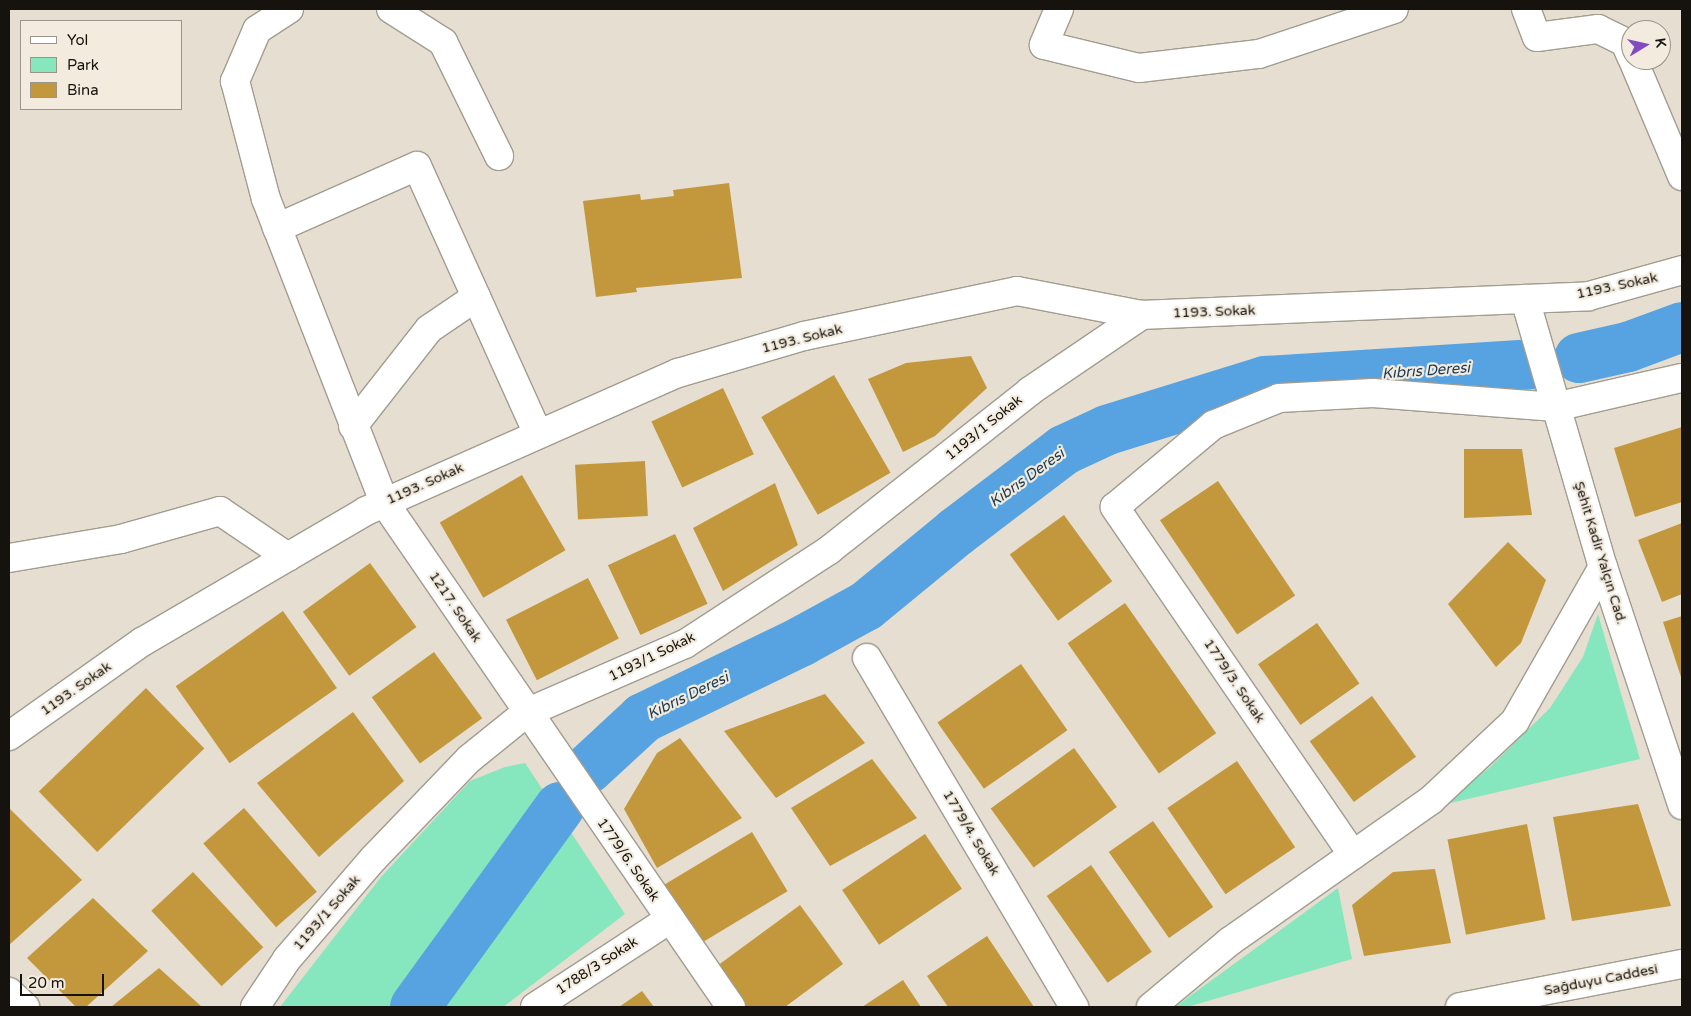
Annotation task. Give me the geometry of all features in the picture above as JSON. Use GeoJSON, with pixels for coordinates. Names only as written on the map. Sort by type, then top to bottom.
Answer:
{"type":"FeatureCollection","features":[{"type":"Feature","properties":{"kind":"street","name":"1217. Sokak"},"geometry":{"type":"LineString","coordinates":[[289,9],[257,30],[235,81],[266,199],[384,502],[526,712]]}},
{"type":"Feature","properties":{"kind":"street"},"geometry":{"type":"LineString","coordinates":[[391,9],[443,42],[499,156]]}},
{"type":"Feature","properties":{"kind":"street"},"geometry":{"type":"LineString","coordinates":[[1059,9],[1044,45],[1138,68],[1259,54],[1394,9]]}},
{"type":"Feature","properties":{"kind":"street"},"geometry":{"type":"LineString","coordinates":[[1526,9],[1537,37],[1598,28],[1621,40]]}},
{"type":"Feature","properties":{"kind":"street"},"geometry":{"type":"LineString","coordinates":[[1637,70],[1682,176]]}},
{"type":"Feature","properties":{"kind":"street"},"geometry":{"type":"LineString","coordinates":[[277,228],[417,166],[538,434]]}},
{"type":"Feature","properties":{"kind":"street","name":"1193. Sokak"},"geometry":{"type":"LineString","coordinates":[[9,736],[142,642],[384,502],[678,373],[804,336],[1017,291],[1142,315],[1589,296],[1682,270]]}},
{"type":"Feature","properties":{"kind":"street"},"geometry":{"type":"LineString","coordinates":[[353,426],[429,329],[476,297]]}},
{"type":"Feature","properties":{"kind":"street","name":"Şehit Kadir Yalçın Cad."},"geometry":{"type":"LineString","coordinates":[[1525,299],[1603,567],[1682,805]]}},
{"type":"Feature","properties":{"kind":"street","name":"1193/1 Sokak"},"geometry":{"type":"LineString","coordinates":[[255,1007],[287,960],[374,858],[469,759],[526,712],[685,644],[829,550],[1030,391],[1142,315]]}},
{"type":"Feature","properties":{"kind":"street"},"geometry":{"type":"LineString","coordinates":[[1555,407],[1682,378]]}},
{"type":"Feature","properties":{"kind":"street","name":"1779/3. Sokak"},"geometry":{"type":"LineString","coordinates":[[1354,855],[1115,507],[1213,425],[1279,398],[1373,393],[1555,407]]}},
{"type":"Feature","properties":{"kind":"street"},"geometry":{"type":"LineString","coordinates":[[9,558],[121,539],[220,511],[288,557]]}},
{"type":"Feature","properties":{"kind":"street"},"geometry":{"type":"LineString","coordinates":[[1151,1007],[1229,942],[1431,800],[1515,721],[1603,567]]}},
{"type":"Feature","properties":{"kind":"street","name":"1779/4. Sokak"},"geometry":{"type":"LineString","coordinates":[[867,658],[1074,1007]]}},
{"type":"Feature","properties":{"kind":"street","name":"1779/6. Sokak"},"geometry":{"type":"LineString","coordinates":[[526,712],[731,1007]]}},
{"type":"Feature","properties":{"kind":"street","name":"1788/3 Sokak"},"geometry":{"type":"LineString","coordinates":[[534,1007],[661,925]]}},
{"type":"Feature","properties":{"kind":"street","name":"Sağduyu Caddesi"},"geometry":{"type":"LineString","coordinates":[[1460,1007],[1682,964]]}},
{"type":"Feature","properties":{"kind":"street"},"geometry":{"type":"LineString","coordinates":[[9,992],[25,1007]]}},
{"type":"Feature","properties":{"kind":"green space"},"geometry":{"type":"Polygon","coordinates":[[[1598,614],[1640,759],[1442,805],[1489,768],[1550,708],[1583,657],[1598,614]]]}},
{"type":"Feature","properties":{"kind":"green space"},"geometry":{"type":"Polygon","coordinates":[[[525,763],[625,914],[503,1007],[280,1007],[381,877],[470,781],[505,767],[525,763]]]}},
{"type":"Feature","properties":{"kind":"green space"},"geometry":{"type":"Polygon","coordinates":[[[1338,888],[1352,959],[1187,1007],[1175,1007],[1338,888]]]}},
{"type":"Feature","properties":{"kind":"building"},"geometry":{"type":"Polygon","coordinates":[[[729,183],[742,278],[636,288],[637,292],[596,297],[583,201],[640,194],[641,200],[674,196],[673,190],[729,183]]]}},
{"type":"Feature","properties":{"kind":"building"},"geometry":{"type":"Polygon","coordinates":[[[971,356],[987,388],[935,436],[903,452],[868,379],[906,363],[971,356]]]}},
{"type":"Feature","properties":{"kind":"building"},"geometry":{"type":"Polygon","coordinates":[[[834,375],[890,473],[818,515],[761,417],[834,375]]]}},
{"type":"Feature","properties":{"kind":"building"},"geometry":{"type":"Polygon","coordinates":[[[723,388],[754,454],[682,488],[651,421],[723,388]]]}},
{"type":"Feature","properties":{"kind":"building"},"geometry":{"type":"Polygon","coordinates":[[[1682,427],[1682,502],[1635,517],[1614,448],[1682,427]]]}},
{"type":"Feature","properties":{"kind":"building"},"geometry":{"type":"Polygon","coordinates":[[[1464,449],[1522,449],[1532,515],[1464,518],[1464,449]]]}},
{"type":"Feature","properties":{"kind":"building"},"geometry":{"type":"Polygon","coordinates":[[[645,461],[648,516],[578,520],[575,465],[645,461]]]}},
{"type":"Feature","properties":{"kind":"building"},"geometry":{"type":"Polygon","coordinates":[[[522,475],[566,550],[483,598],[440,522],[522,475]]]}},
{"type":"Feature","properties":{"kind":"building"},"geometry":{"type":"Polygon","coordinates":[[[1218,481],[1295,595],[1237,635],[1160,520],[1218,481]]]}},
{"type":"Feature","properties":{"kind":"building"},"geometry":{"type":"Polygon","coordinates":[[[775,483],[798,545],[723,591],[693,528],[775,483]]]}},
{"type":"Feature","properties":{"kind":"building"},"geometry":{"type":"Polygon","coordinates":[[[1064,515],[1112,581],[1058,621],[1010,554],[1064,515]]]}},
{"type":"Feature","properties":{"kind":"building"},"geometry":{"type":"Polygon","coordinates":[[[1682,523],[1682,594],[1662,602],[1638,540],[1682,523]]]}},
{"type":"Feature","properties":{"kind":"building"},"geometry":{"type":"Polygon","coordinates":[[[675,534],[708,604],[640,635],[608,565],[675,534]]]}},
{"type":"Feature","properties":{"kind":"building"},"geometry":{"type":"Polygon","coordinates":[[[1508,542],[1546,580],[1521,643],[1496,667],[1448,604],[1508,542]]]}},
{"type":"Feature","properties":{"kind":"building"},"geometry":{"type":"Polygon","coordinates":[[[370,563],[416,627],[349,676],[303,612],[370,563]]]}},
{"type":"Feature","properties":{"kind":"building"},"geometry":{"type":"Polygon","coordinates":[[[588,578],[619,639],[537,680],[506,620],[588,578]]]}},
{"type":"Feature","properties":{"kind":"building"},"geometry":{"type":"Polygon","coordinates":[[[1125,603],[1216,733],[1159,773],[1068,643],[1125,603]]]}},
{"type":"Feature","properties":{"kind":"building"},"geometry":{"type":"Polygon","coordinates":[[[283,611],[337,688],[230,763],[176,686],[283,611]]]}},
{"type":"Feature","properties":{"kind":"building"},"geometry":{"type":"Polygon","coordinates":[[[1682,616],[1682,680],[1663,622],[1682,616]]]}},
{"type":"Feature","properties":{"kind":"building"},"geometry":{"type":"Polygon","coordinates":[[[1317,623],[1359,684],[1300,725],[1258,664],[1317,623]]]}},
{"type":"Feature","properties":{"kind":"building"},"geometry":{"type":"Polygon","coordinates":[[[434,652],[482,718],[420,764],[372,697],[434,652]]]}},
{"type":"Feature","properties":{"kind":"building"},"geometry":{"type":"Polygon","coordinates":[[[1021,664],[1067,730],[984,789],[937,723],[1021,664]]]}},
{"type":"Feature","properties":{"kind":"building"},"geometry":{"type":"Polygon","coordinates":[[[146,688],[204,748],[97,852],[39,792],[146,688]]]}},
{"type":"Feature","properties":{"kind":"building"},"geometry":{"type":"Polygon","coordinates":[[[825,694],[865,743],[776,798],[724,731],[825,694]]]}},
{"type":"Feature","properties":{"kind":"building"},"geometry":{"type":"Polygon","coordinates":[[[1372,696],[1416,757],[1354,802],[1310,741],[1372,696]]]}},
{"type":"Feature","properties":{"kind":"building"},"geometry":{"type":"Polygon","coordinates":[[[353,712],[404,781],[319,857],[257,783],[353,712]]]}},
{"type":"Feature","properties":{"kind":"building"},"geometry":{"type":"Polygon","coordinates":[[[680,738],[742,818],[657,868],[624,809],[657,753],[680,738]]]}},
{"type":"Feature","properties":{"kind":"building"},"geometry":{"type":"Polygon","coordinates":[[[1074,748],[1117,807],[1034,868],[991,809],[1074,748]]]}},
{"type":"Feature","properties":{"kind":"building"},"geometry":{"type":"Polygon","coordinates":[[[872,759],[917,818],[830,866],[791,808],[872,759]]]}},
{"type":"Feature","properties":{"kind":"building"},"geometry":{"type":"Polygon","coordinates":[[[1237,761],[1295,847],[1226,894],[1167,808],[1237,761]]]}},
{"type":"Feature","properties":{"kind":"building"},"geometry":{"type":"Polygon","coordinates":[[[1638,804],[1671,906],[1572,921],[1553,817],[1638,804]]]}},
{"type":"Feature","properties":{"kind":"building"},"geometry":{"type":"Polygon","coordinates":[[[9,808],[82,880],[9,945],[9,808]]]}},
{"type":"Feature","properties":{"kind":"building"},"geometry":{"type":"Polygon","coordinates":[[[244,808],[317,892],[276,927],[203,843],[244,808]]]}},
{"type":"Feature","properties":{"kind":"building"},"geometry":{"type":"Polygon","coordinates":[[[1153,821],[1213,907],[1169,938],[1109,852],[1153,821]]]}},
{"type":"Feature","properties":{"kind":"building"},"geometry":{"type":"Polygon","coordinates":[[[1527,824],[1546,919],[1466,935],[1447,839],[1527,824]]]}},
{"type":"Feature","properties":{"kind":"building"},"geometry":{"type":"Polygon","coordinates":[[[752,832],[788,891],[700,944],[665,885],[752,832]]]}},
{"type":"Feature","properties":{"kind":"building"},"geometry":{"type":"Polygon","coordinates":[[[925,834],[962,889],[879,945],[842,890],[925,834]]]}},
{"type":"Feature","properties":{"kind":"building"},"geometry":{"type":"Polygon","coordinates":[[[1091,865],[1152,952],[1108,983],[1047,896],[1091,865]]]}},
{"type":"Feature","properties":{"kind":"building"},"geometry":{"type":"Polygon","coordinates":[[[1435,869],[1451,943],[1364,956],[1352,905],[1393,872],[1435,869]]]}},
{"type":"Feature","properties":{"kind":"building"},"geometry":{"type":"Polygon","coordinates":[[[193,872],[263,947],[222,986],[151,911],[193,872]]]}},
{"type":"Feature","properties":{"kind":"building"},"geometry":{"type":"Polygon","coordinates":[[[93,898],[148,951],[86,1007],[76,1007],[27,958],[93,898]]]}},
{"type":"Feature","properties":{"kind":"building"},"geometry":{"type":"Polygon","coordinates":[[[800,905],[843,964],[785,1007],[747,1007],[717,966],[800,905]]]}},
{"type":"Feature","properties":{"kind":"building"},"geometry":{"type":"Polygon","coordinates":[[[987,936],[1034,1007],[948,1007],[927,976],[987,936]]]}},
{"type":"Feature","properties":{"kind":"building"},"geometry":{"type":"Polygon","coordinates":[[[159,968],[202,1007],[111,1007],[159,968]]]}},
{"type":"Feature","properties":{"kind":"building"},"geometry":{"type":"Polygon","coordinates":[[[903,980],[921,1007],[862,1007],[903,980]]]}},
{"type":"Feature","properties":{"kind":"building"},"geometry":{"type":"Polygon","coordinates":[[[642,991],[654,1007],[619,1007],[642,991]]]}},
{"type":"Feature","properties":{"kind":"waterway","name":"Kıbrıs Deresi"},"geometry":{"type":"LineString","coordinates":[[1579,358],[1628,347],[1682,327]]}},
{"type":"Feature","properties":{"kind":"waterway","name":"Kıbrıs Deresi"},"geometry":{"type":"LineString","coordinates":[[588,769],[643,718],[802,641],[866,606],[956,532],[1064,450],[1107,430],[1265,381],[1535,364]]}},
{"type":"Feature","properties":{"kind":"waterway","name":"Kıbrıs Deresi"},"geometry":{"type":"LineString","coordinates":[[415,1007],[560,807]]}}]}
